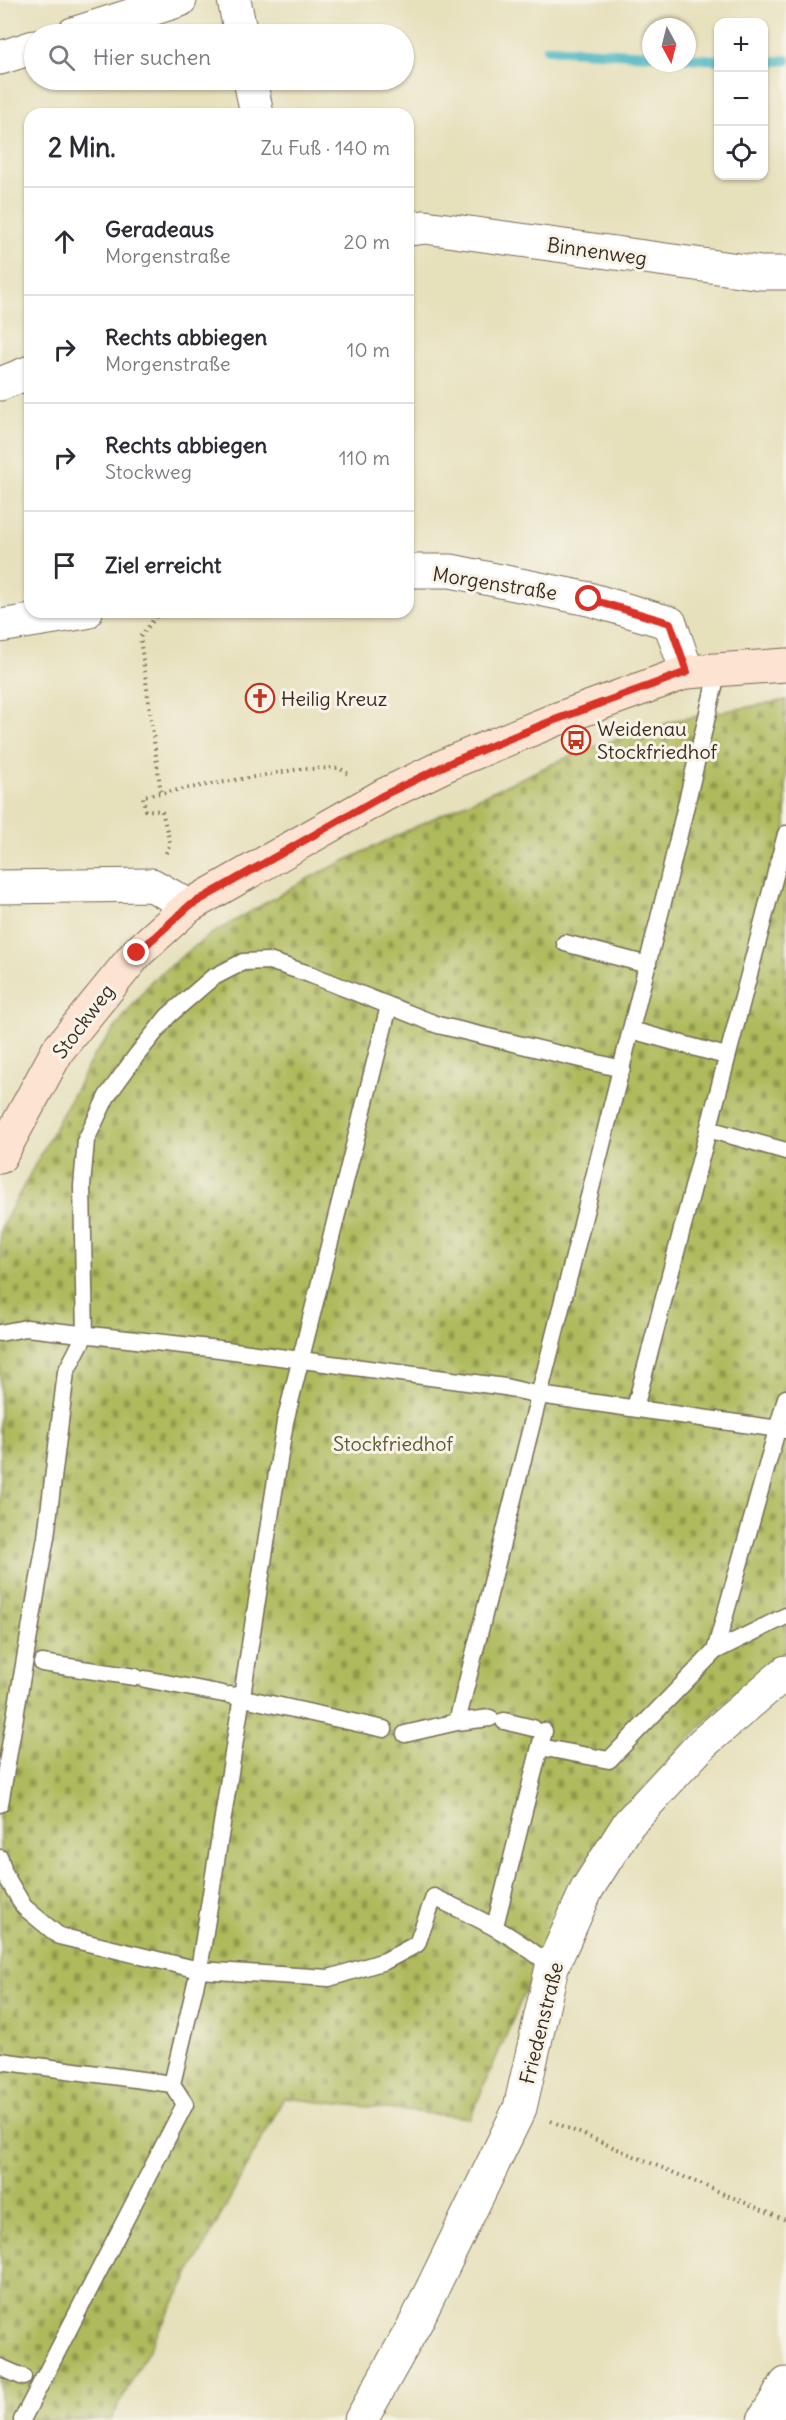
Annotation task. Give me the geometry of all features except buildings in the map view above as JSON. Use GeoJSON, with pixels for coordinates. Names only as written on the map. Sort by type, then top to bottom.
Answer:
{"type":"FeatureCollection","features":[{"type":"Feature","properties":{"kind":"street"},"geometry":{"type":"LineString","coordinates":[[104,24],[180,0]]}},
{"type":"Feature","properties":{"kind":"street"},"geometry":{"type":"LineString","coordinates":[[234,0],[239,24]]}},
{"type":"Feature","properties":{"kind":"street"},"geometry":{"type":"LineString","coordinates":[[0,58],[24,50]]}},
{"type":"Feature","properties":{"kind":"street"},"geometry":{"type":"LineString","coordinates":[[252,90],[256,108]]}},
{"type":"Feature","properties":{"kind":"street","name":"Binnenweg"},"geometry":{"type":"LineString","coordinates":[[414,228],[425,227],[761,273],[786,273]]}},
{"type":"Feature","properties":{"kind":"street"},"geometry":{"type":"LineString","coordinates":[[0,384],[24,374]]}},
{"type":"Feature","properties":{"kind":"street","name":"Morgenstraße"},"geometry":{"type":"LineString","coordinates":[[414,571],[451,571],[589,599],[670,623],[703,671]]}},
{"type":"Feature","properties":{"kind":"street"},"geometry":{"type":"LineString","coordinates":[[0,626],[49,618]]}},
{"type":"Feature","properties":{"kind":"street","name":"Stockweg"},"geometry":{"type":"LineString","coordinates":[[0,1157],[58,1050],[137,953],[189,906],[384,795],[452,762],[552,721],[703,671],[786,665]]}},
{"type":"Feature","properties":{"kind":"street"},"geometry":{"type":"LineString","coordinates":[[0,887],[152,885],[189,906]]}},
{"type":"Feature","properties":{"kind":"street","name":"Friedenstraße"},"geometry":{"type":"LineString","coordinates":[[361,2420],[417,2322],[520,2108],[552,1967],[587,1889],[629,1823],[703,1743],[786,1672]]}},
{"type":"Feature","properties":{"kind":"street"},"geometry":{"type":"LineString","coordinates":[[764,2420],[786,2384]]}},
{"type":"Feature","properties":{"kind":"lane"},"geometry":{"type":"LineString","coordinates":[[457,1722],[648,964],[703,671]]}},
{"type":"Feature","properties":{"kind":"lane"},"geometry":{"type":"LineString","coordinates":[[635,1408],[786,834]]}},
{"type":"Feature","properties":{"kind":"lane"},"geometry":{"type":"LineString","coordinates":[[565,943],[648,964]]}},
{"type":"Feature","properties":{"kind":"lane"},"geometry":{"type":"LineString","coordinates":[[0,1804],[46,1537],[66,1372],[85,1335],[82,1186],[86,1140],[107,1096],[168,1016],[212,978],[243,962],[269,961],[438,1024],[621,1069]]}},
{"type":"Feature","properties":{"kind":"lane"},"geometry":{"type":"LineString","coordinates":[[22,2420],[185,2104],[172,2084],[199,1970],[232,1695],[285,1422],[389,1006]]}},
{"type":"Feature","properties":{"kind":"lane"},"geometry":{"type":"LineString","coordinates":[[631,1030],[726,1056]]}},
{"type":"Feature","properties":{"kind":"lane"},"geometry":{"type":"LineString","coordinates":[[708,1129],[786,1151]]}},
{"type":"Feature","properties":{"kind":"lane"},"geometry":{"type":"LineString","coordinates":[[0,1333],[26,1328],[219,1349],[505,1388],[539,1395],[782,1430]]}},
{"type":"Feature","properties":{"kind":"lane"},"geometry":{"type":"LineString","coordinates":[[715,1651],[782,1430],[786,1398]]}},
{"type":"Feature","properties":{"kind":"lane"},"geometry":{"type":"LineString","coordinates":[[405,1734],[457,1722],[497,1719],[609,1760],[715,1651],[786,1616]]}},
{"type":"Feature","properties":{"kind":"lane"},"geometry":{"type":"LineString","coordinates":[[42,1663],[232,1695],[384,1730]]}},
{"type":"Feature","properties":{"kind":"lane"},"geometry":{"type":"LineString","coordinates":[[495,1926],[539,1736]]}},
{"type":"Feature","properties":{"kind":"lane"},"geometry":{"type":"LineString","coordinates":[[0,1858],[4,1873],[24,1907],[59,1936],[199,1970],[329,1978],[385,1961],[417,1944],[434,1897],[495,1926],[552,1967]]}},
{"type":"Feature","properties":{"kind":"lane"},"geometry":{"type":"LineString","coordinates":[[0,2061],[172,2084]]}},
{"type":"Feature","properties":{"kind":"lane"},"geometry":{"type":"LineString","coordinates":[[0,2367],[23,2377]]}},
{"type":"Feature","properties":{"kind":"path"},"geometry":{"type":"LineString","coordinates":[[155,618],[140,637],[161,793]]}},
{"type":"Feature","properties":{"kind":"path"},"geometry":{"type":"LineString","coordinates":[[170,843],[162,811],[145,810],[142,796],[300,769],[339,768],[384,795]]}},
{"type":"Feature","properties":{"kind":"path"},"geometry":{"type":"LineString","coordinates":[[520,2108],[786,2220]]}},
{"type":"Feature","properties":{"kind":"green space","name":"Stockfriedhof"},"geometry":{"type":"Polygon","coordinates":[[[786,700],[786,1655],[728,1698],[616,1817],[573,1881],[470,2118],[284,2098],[111,2420],[0,2420],[0,1230],[93,1057],[152,980],[208,936],[309,878],[579,752],[677,720],[786,700]]]}},
{"type":"Feature","properties":{"kind":"waterway"},"geometry":{"type":"LineString","coordinates":[[547,49],[642,54]]}},
{"type":"Feature","properties":{"kind":"waterway"},"geometry":{"type":"LineString","coordinates":[[696,59],[714,60]]}},
{"type":"Feature","properties":{"kind":"waterway"},"geometry":{"type":"LineString","coordinates":[[768,62],[786,60]]}},
{"type":"Feature","properties":{"kind":"place","name":"Heilig Kreuz"},"geometry":{"type":"Point","coordinates":[260,698]}},
{"type":"Feature","properties":{"kind":"place","name":"Weidenau Stockfriedhof"},"geometry":{"type":"Point","coordinates":[576,740]}},
{"type":"Feature","properties":{"kind":"route"},"geometry":{"type":"LineString","coordinates":[[137,953],[189,906],[384,795],[452,762],[552,721],[687,672],[670,623],[589,599]]}}]}
